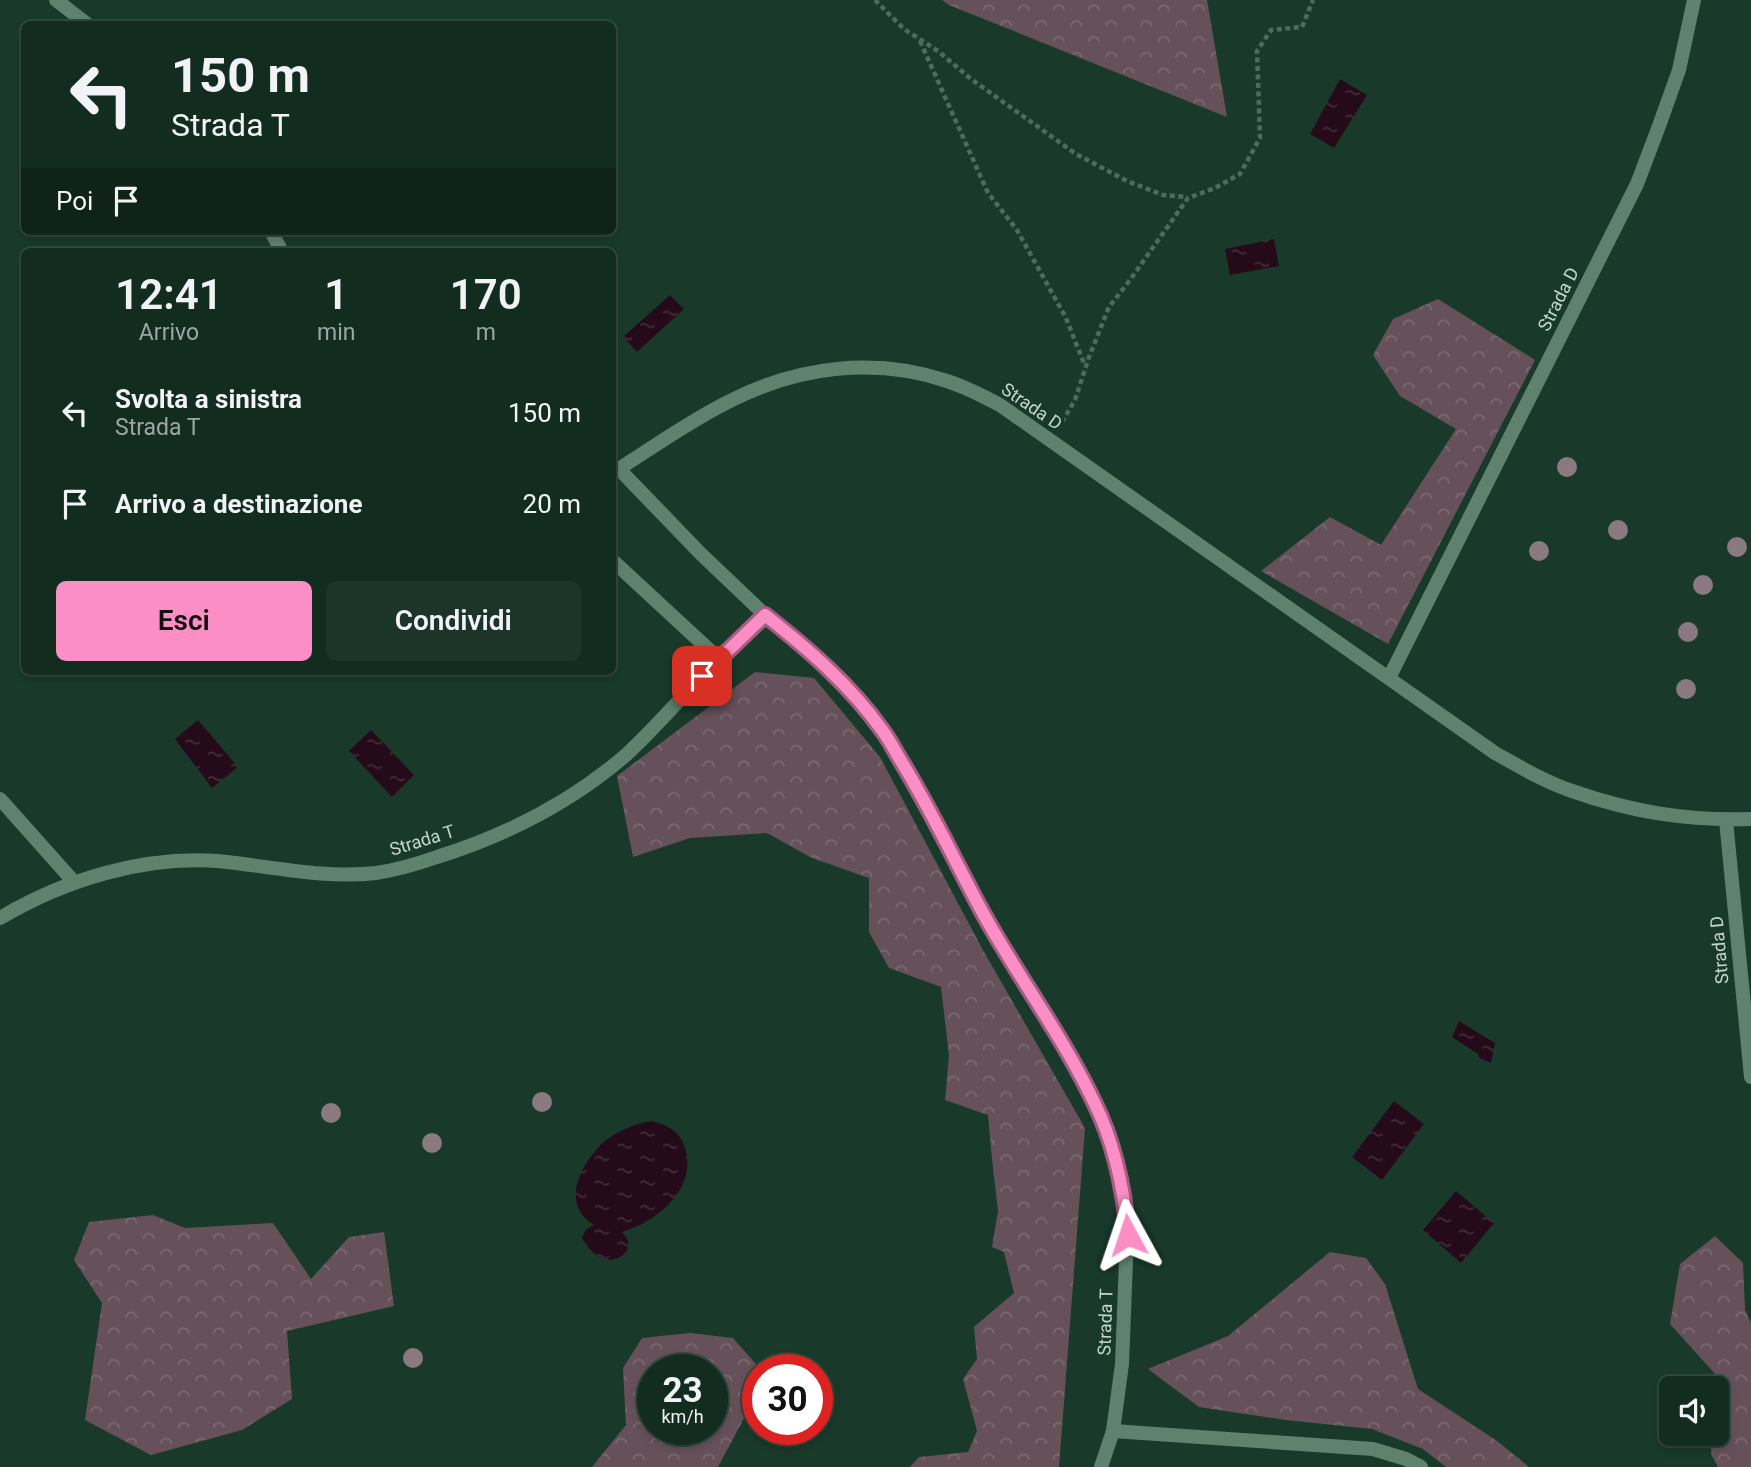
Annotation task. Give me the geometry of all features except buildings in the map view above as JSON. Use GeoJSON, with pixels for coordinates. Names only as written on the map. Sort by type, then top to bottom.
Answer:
{"type":"FeatureCollection","features":[{"type":"Feature","properties":{"kind":"street"},"geometry":{"type":"LineString","coordinates":[[56,0],[83,21]]}},
{"type":"Feature","properties":{"kind":"street","name":"Strada D"},"geometry":{"type":"LineString","coordinates":[[1389,678],[1637,184],[1679,70],[1695,0]]}},
{"type":"Feature","properties":{"kind":"street","name":"Strada D"},"geometry":{"type":"LineString","coordinates":[[616,471],[732,400],[777,381],[802,374],[845,367],[879,367],[948,381],[1000,405],[1495,753],[1532,774],[1570,791],[1658,815],[1751,819]]}},
{"type":"Feature","properties":{"kind":"street","name":"Strada T"},"geometry":{"type":"LineString","coordinates":[[616,471],[765,615],[831,670],[883,730],[920,791],[985,916],[1095,1103],[1118,1168],[1128,1235],[1122,1364],[1114,1432],[1101,1467]]}},
{"type":"Feature","properties":{"kind":"street"},"geometry":{"type":"LineString","coordinates":[[616,564],[719,659]]}},
{"type":"Feature","properties":{"kind":"street","name":"Strada T"},"geometry":{"type":"LineString","coordinates":[[0,918],[43,894],[74,882],[147,865],[216,861],[322,874],[357,874],[396,870],[460,850],[508,831],[574,794],[627,754],[765,615]]}},
{"type":"Feature","properties":{"kind":"street"},"geometry":{"type":"LineString","coordinates":[[0,799],[74,882]]}},
{"type":"Feature","properties":{"kind":"street","name":"Strada D"},"geometry":{"type":"LineString","coordinates":[[1726,820],[1751,1077]]}},
{"type":"Feature","properties":{"kind":"street"},"geometry":{"type":"LineString","coordinates":[[1114,1432],[1373,1449],[1406,1459],[1421,1467]]}},
{"type":"Feature","properties":{"kind":"path"},"geometry":{"type":"LineString","coordinates":[[875,0],[904,29],[938,51],[982,88],[1076,155],[1127,181],[1163,195],[1188,198],[1215,188],[1240,174],[1260,138],[1257,51],[1270,30],[1302,27],[1313,0]]}},
{"type":"Feature","properties":{"kind":"path"},"geometry":{"type":"LineString","coordinates":[[919,39],[988,193],[1017,230],[1066,318],[1086,367]]}},
{"type":"Feature","properties":{"kind":"path"},"geometry":{"type":"LineString","coordinates":[[1051,441],[1075,400],[1109,307],[1188,198]]}},
{"type":"Feature","properties":{"kind":"green space"},"geometry":{"type":"Polygon","coordinates":[[[942,0],[1207,0],[1227,117],[949,5],[942,0]]]}},
{"type":"Feature","properties":{"kind":"green space"},"geometry":{"type":"Polygon","coordinates":[[[1438,299],[1535,360],[1388,644],[1261,571],[1330,517],[1381,545],[1456,429],[1400,396],[1373,355],[1393,319],[1438,299]]]}},
{"type":"Feature","properties":{"kind":"green space"},"geometry":{"type":"Polygon","coordinates":[[[755,672],[814,678],[880,757],[984,952],[1085,1128],[1059,1467],[910,1467],[919,1457],[968,1452],[977,1431],[963,1379],[977,1359],[974,1327],[1014,1293],[1004,1252],[992,1247],[998,1211],[988,1115],[945,1100],[949,1055],[941,987],[889,968],[869,932],[869,878],[812,858],[767,833],[690,838],[633,857],[617,776],[755,672]]]}},
{"type":"Feature","properties":{"kind":"green space"},"geometry":{"type":"Polygon","coordinates":[[[153,1215],[185,1228],[273,1223],[311,1279],[349,1237],[384,1232],[394,1306],[287,1331],[292,1399],[242,1430],[151,1455],[85,1420],[102,1303],[74,1260],[89,1222],[153,1215]]]}},
{"type":"Feature","properties":{"kind":"green space"},"geometry":{"type":"Polygon","coordinates":[[[1715,1236],[1743,1263],[1745,1310],[1751,1323],[1751,1467],[1718,1467],[1711,1454],[1711,1446],[1729,1446],[1729,1376],[1716,1376],[1670,1324],[1680,1264],[1715,1236]]]}},
{"type":"Feature","properties":{"kind":"green space"},"geometry":{"type":"Polygon","coordinates":[[[1330,1252],[1366,1258],[1385,1284],[1418,1389],[1497,1441],[1529,1467],[1446,1467],[1423,1449],[1372,1429],[1199,1407],[1148,1369],[1228,1336],[1330,1252]]]}},
{"type":"Feature","properties":{"kind":"green space"},"geometry":{"type":"Polygon","coordinates":[[[690,1333],[733,1338],[747,1354],[742,1354],[742,1422],[718,1467],[592,1467],[626,1425],[623,1368],[642,1338],[690,1333]]]}},
{"type":"Feature","properties":{"kind":"water"},"geometry":{"type":"Polygon","coordinates":[[[1340,79],[1367,95],[1334,148],[1310,134],[1340,79]]]}},
{"type":"Feature","properties":{"kind":"water"},"geometry":{"type":"Polygon","coordinates":[[[1274,239],[1279,266],[1230,275],[1225,249],[1274,239]]]}},
{"type":"Feature","properties":{"kind":"water"},"geometry":{"type":"Polygon","coordinates":[[[670,295],[684,309],[637,352],[623,337],[670,295]]]}},
{"type":"Feature","properties":{"kind":"water"},"geometry":{"type":"Polygon","coordinates":[[[198,720],[238,767],[212,788],[175,739],[198,720]]]}},
{"type":"Feature","properties":{"kind":"water"},"geometry":{"type":"Polygon","coordinates":[[[371,730],[414,775],[392,797],[349,751],[371,730]]]}},
{"type":"Feature","properties":{"kind":"water"},"geometry":{"type":"Polygon","coordinates":[[[1459,1021],[1495,1043],[1491,1063],[1479,1058],[1478,1054],[1452,1037],[1459,1021]]]}},
{"type":"Feature","properties":{"kind":"water"},"geometry":{"type":"Polygon","coordinates":[[[1394,1101],[1424,1124],[1382,1180],[1352,1157],[1394,1101]]]}},
{"type":"Feature","properties":{"kind":"water"},"geometry":{"type":"Polygon","coordinates":[[[651,1121],[671,1128],[678,1135],[684,1145],[686,1174],[681,1188],[662,1211],[622,1232],[628,1240],[628,1249],[621,1257],[608,1260],[592,1252],[582,1238],[586,1229],[594,1225],[583,1216],[578,1206],[577,1183],[588,1160],[605,1141],[626,1128],[651,1121]]]}},
{"type":"Feature","properties":{"kind":"water"},"geometry":{"type":"Polygon","coordinates":[[[1456,1191],[1494,1223],[1461,1263],[1423,1230],[1456,1191]]]}},
{"type":"Feature","properties":{"kind":"route"},"geometry":{"type":"LineString","coordinates":[[702,676],[765,615],[831,670],[883,730],[920,791],[985,916],[1095,1103],[1118,1168],[1128,1235]]}}]}
